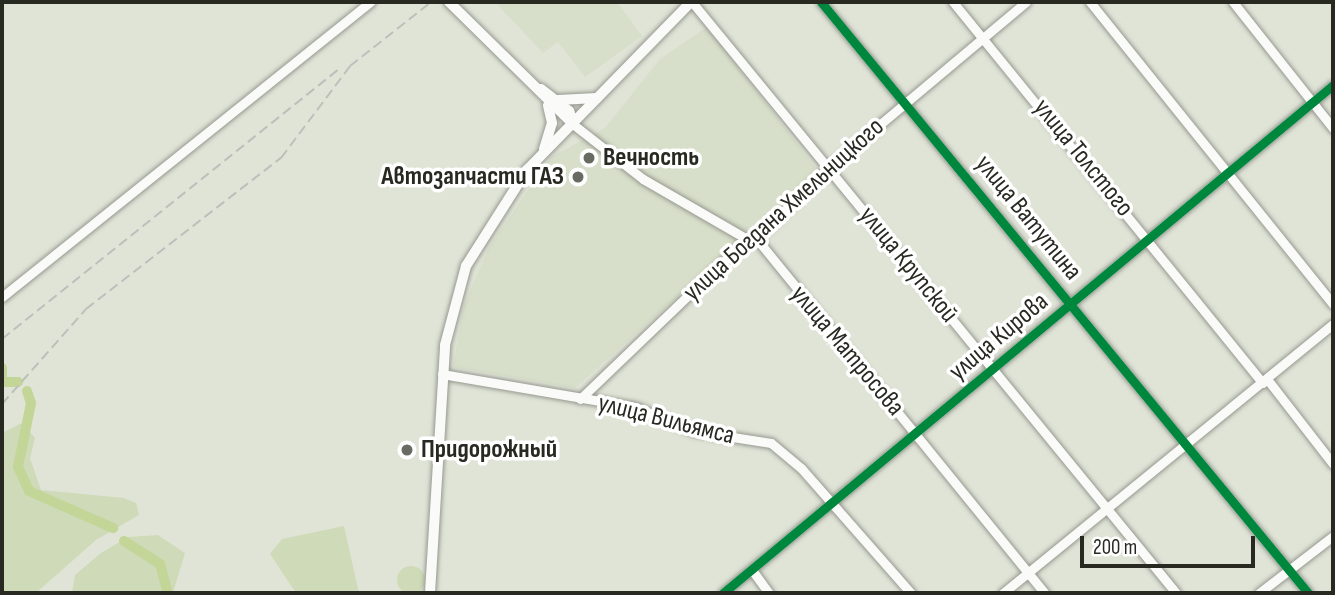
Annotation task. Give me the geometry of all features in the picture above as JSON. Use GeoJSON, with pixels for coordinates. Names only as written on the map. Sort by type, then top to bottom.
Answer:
{"type":"FeatureCollection","features":[{"type":"Feature","properties":{"kind":"main road"},"geometry":{"type":"LineString","coordinates":[[540,156],[606,93],[692,2]]}},
{"type":"Feature","properties":{"kind":"main road"},"geometry":{"type":"LineString","coordinates":[[452,5],[573,125]]}},
{"type":"Feature","properties":{"kind":"main road"},"geometry":{"type":"LineString","coordinates":[[550,101],[580,103],[606,93]]}},
{"type":"Feature","properties":{"kind":"main road"},"geometry":{"type":"LineString","coordinates":[[430,593],[443,374],[466,266],[540,156],[551,131],[550,101]]}},
{"type":"Feature","properties":{"kind":"street"},"geometry":{"type":"LineString","coordinates":[[2,297],[370,2]]}},
{"type":"Feature","properties":{"kind":"street","name":"улица Крупской"},"geometry":{"type":"LineString","coordinates":[[692,2],[1176,593]]}},
{"type":"Feature","properties":{"kind":"street","name":"улица Ватутина"},"geometry":{"type":"LineString","coordinates":[[821,2],[1308,593]]}},
{"type":"Feature","properties":{"kind":"street","name":"улица Толстого"},"geometry":{"type":"LineString","coordinates":[[953,2],[1333,464]]}},
{"type":"Feature","properties":{"kind":"street","name":"улица Богдана Хмельницкого"},"geometry":{"type":"LineString","coordinates":[[580,399],[828,168],[1026,2]]}},
{"type":"Feature","properties":{"kind":"street"},"geometry":{"type":"LineString","coordinates":[[1090,2],[1229,171],[1333,304]]}},
{"type":"Feature","properties":{"kind":"street"},"geometry":{"type":"LineString","coordinates":[[1233,2],[1333,128]]}},
{"type":"Feature","properties":{"kind":"street","name":"улица Кирова"},"geometry":{"type":"LineString","coordinates":[[723,593],[831,500],[994,369],[1333,85]]}},
{"type":"Feature","properties":{"kind":"street"},"geometry":{"type":"LineString","coordinates":[[573,125],[643,179],[752,239]]}},
{"type":"Feature","properties":{"kind":"street","name":"улица Матросова"},"geometry":{"type":"LineString","coordinates":[[752,239],[916,433],[1045,593]]}},
{"type":"Feature","properties":{"kind":"street"},"geometry":{"type":"LineString","coordinates":[[1003,593],[1333,324]]}},
{"type":"Feature","properties":{"kind":"street","name":"улица Вильямса"},"geometry":{"type":"LineString","coordinates":[[443,374],[635,407],[695,431],[771,443],[831,500],[911,593]]}},
{"type":"Feature","properties":{"kind":"street"},"geometry":{"type":"LineString","coordinates":[[1259,593],[1333,536]]}},
{"type":"Feature","properties":{"kind":"street"},"geometry":{"type":"LineString","coordinates":[[752,570],[769,593]]}},
{"type":"Feature","properties":{"kind":"shaded area"},"geometry":{"type":"Polygon","coordinates":[[[495,2],[617,2],[642,36],[585,77],[558,42],[543,53],[495,2]]]}},
{"type":"Feature","properties":{"kind":"shaded area"},"geometry":{"type":"Polygon","coordinates":[[[707,27],[818,171],[575,388],[453,367],[464,305],[489,247],[551,157],[605,128],[660,59],[707,27]]]}},
{"type":"Feature","properties":{"kind":"shaded area"},"geometry":{"type":"Polygon","coordinates":[[[22,423],[35,438],[30,458],[41,490],[124,498],[136,503],[139,515],[96,540],[36,593],[2,593],[2,433],[22,423]]]}},
{"type":"Feature","properties":{"kind":"shaded area"},"geometry":{"type":"Polygon","coordinates":[[[344,526],[359,593],[296,593],[270,554],[282,539],[344,526]]]}},
{"type":"Feature","properties":{"kind":"shaded area"},"geometry":{"type":"Polygon","coordinates":[[[158,535],[185,553],[173,593],[72,593],[75,575],[101,553],[128,537],[158,535]]]}},
{"type":"Feature","properties":{"kind":"shaded area"},"geometry":{"type":"Polygon","coordinates":[[[411,566],[421,570],[425,580],[421,590],[411,594],[401,590],[397,580],[401,570],[411,566]]]}},
{"type":"Feature","properties":{"kind":"waterway"},"geometry":{"type":"LineString","coordinates":[[2,368],[2,377]]}},
{"type":"Feature","properties":{"kind":"waterway"},"geometry":{"type":"LineString","coordinates":[[2,382],[18,382]]}},
{"type":"Feature","properties":{"kind":"waterway"},"geometry":{"type":"LineString","coordinates":[[27,391],[31,403],[18,467],[29,491],[113,528]]}},
{"type":"Feature","properties":{"kind":"waterway"},"geometry":{"type":"LineString","coordinates":[[124,541],[160,564],[168,593]]}},
{"type":"Feature","properties":{"kind":"railway"},"geometry":{"type":"LineString","coordinates":[[2,404],[86,309],[281,158],[350,66],[431,2]]}},
{"type":"Feature","properties":{"kind":"railway"},"geometry":{"type":"LineString","coordinates":[[2,339],[338,70]]}},
{"type":"Feature","properties":{"kind":"cycle path"},"geometry":{"type":"LineString","coordinates":[[821,2],[1308,593]]}},
{"type":"Feature","properties":{"kind":"cycle path"},"geometry":{"type":"LineString","coordinates":[[723,593],[1333,85]]}},
{"type":"Feature","properties":{"kind":"place","name":"Вечность"},"geometry":{"type":"Point","coordinates":[589,158]}},
{"type":"Feature","properties":{"kind":"place","name":"Автозапчасти ГАЗ"},"geometry":{"type":"Point","coordinates":[578,177]}},
{"type":"Feature","properties":{"kind":"place","name":"Придорожный"},"geometry":{"type":"Point","coordinates":[407,450]}}]}
